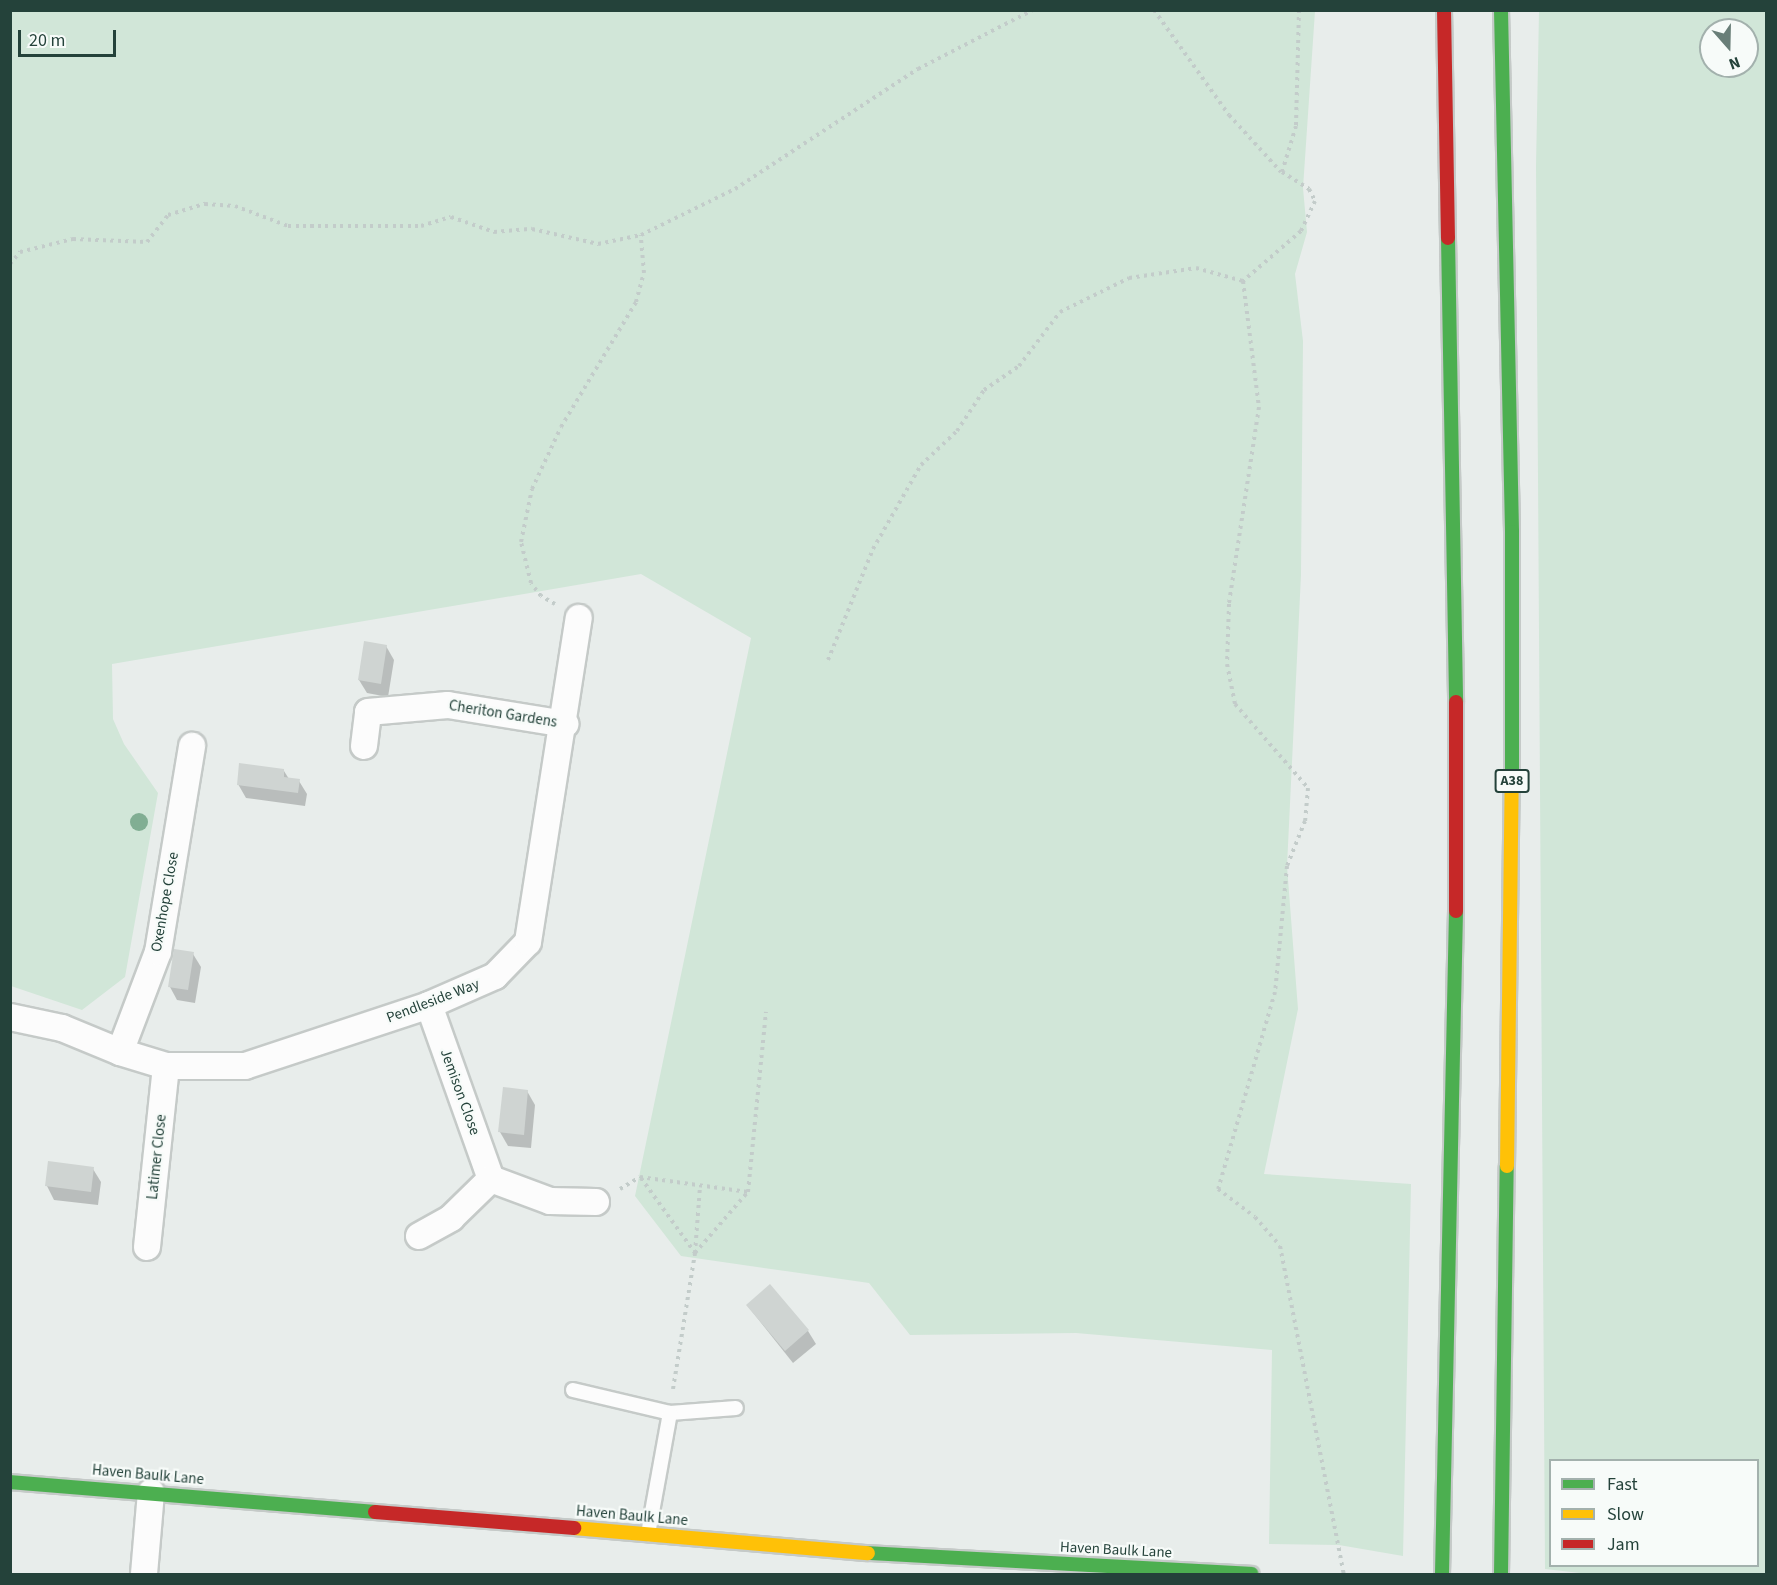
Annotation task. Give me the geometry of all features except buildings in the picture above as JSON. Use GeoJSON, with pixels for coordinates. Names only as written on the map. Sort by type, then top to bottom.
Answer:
{"type":"FeatureCollection","features":[{"type":"Feature","properties":{"kind":"main road"},"geometry":{"type":"LineString","coordinates":[[1442,1575],[1456,734],[1444,10]]}},
{"type":"Feature","properties":{"kind":"main road","name":"A38"},"geometry":{"type":"LineString","coordinates":[[1501,10],[1512,683],[1501,1575]]}},
{"type":"Feature","properties":{"kind":"main road","name":"Haven Baulk Lane"},"geometry":{"type":"LineString","coordinates":[[10,1482],[898,1555],[1251,1575]]}},
{"type":"Feature","properties":{"kind":"street","name":"Pendleside Way"},"geometry":{"type":"LineString","coordinates":[[10,1017],[62,1028],[120,1053],[166,1066],[245,1066],[429,1005],[495,976],[528,942],[566,724],[579,618]]}},
{"type":"Feature","properties":{"kind":"street","name":"Cheriton Gardens"},"geometry":{"type":"LineString","coordinates":[[364,746],[368,712],[448,705],[566,724]]}},
{"type":"Feature","properties":{"kind":"street","name":"Oxenhope Close"},"geometry":{"type":"LineString","coordinates":[[120,1053],[158,951],[192,746]]}},
{"type":"Feature","properties":{"kind":"street","name":"Jemison Close"},"geometry":{"type":"LineString","coordinates":[[429,1005],[491,1179]]}},
{"type":"Feature","properties":{"kind":"street","name":"Latimer Close"},"geometry":{"type":"LineString","coordinates":[[147,1247],[166,1066]]}},
{"type":"Feature","properties":{"kind":"street"},"geometry":{"type":"LineString","coordinates":[[419,1236],[451,1218],[491,1179],[550,1201],[596,1203]]}},
{"type":"Feature","properties":{"kind":"street"},"geometry":{"type":"LineString","coordinates":[[144,1575],[151,1492]]}},
{"type":"Feature","properties":{"kind":"lane"},"geometry":{"type":"LineString","coordinates":[[573,1390],[670,1413],[736,1408]]}},
{"type":"Feature","properties":{"kind":"lane"},"geometry":{"type":"LineString","coordinates":[[648,1534],[670,1413]]}},
{"type":"Feature","properties":{"kind":"path"},"geometry":{"type":"LineString","coordinates":[[10,264],[20,252],[73,239],[147,242],[168,215],[205,204],[236,206],[288,226],[421,226],[451,217],[494,232],[532,229],[598,244],[641,235],[735,189],[918,69],[1033,10]]}},
{"type":"Feature","properties":{"kind":"path"},"geometry":{"type":"LineString","coordinates":[[1154,10],[1229,115],[1282,172],[1309,189],[1315,201],[1300,231],[1243,281]]}},
{"type":"Feature","properties":{"kind":"path"},"geometry":{"type":"LineString","coordinates":[[1282,172],[1296,126],[1299,10]]}},
{"type":"Feature","properties":{"kind":"path"},"geometry":{"type":"LineString","coordinates":[[579,618],[541,596],[531,584],[521,542],[532,489],[545,457],[636,302],[644,273],[641,235]]}},
{"type":"Feature","properties":{"kind":"path"},"geometry":{"type":"LineString","coordinates":[[828,660],[873,549],[921,465],[957,431],[984,390],[1019,366],[1060,312],[1129,278],[1196,268],[1243,281]]}},
{"type":"Feature","properties":{"kind":"path"},"geometry":{"type":"LineString","coordinates":[[1243,281],[1259,407],[1229,604],[1227,664],[1235,704],[1308,788],[1305,821],[1287,866],[1275,992],[1218,1189],[1255,1217],[1280,1246],[1344,1575]]}},
{"type":"Feature","properties":{"kind":"path"},"geometry":{"type":"LineString","coordinates":[[695,1253],[748,1192],[766,1012]]}},
{"type":"Feature","properties":{"kind":"path"},"geometry":{"type":"LineString","coordinates":[[596,1203],[640,1177],[748,1192]]}},
{"type":"Feature","properties":{"kind":"path"},"geometry":{"type":"LineString","coordinates":[[640,1177],[695,1253]]}},
{"type":"Feature","properties":{"kind":"path"},"geometry":{"type":"LineString","coordinates":[[670,1413],[695,1253],[700,1185]]}},
{"type":"Feature","properties":{"kind":"green space"},"geometry":{"type":"Polygon","coordinates":[[[10,11],[1315,11],[1303,188],[1307,232],[1295,274],[1303,341],[1301,575],[1287,866],[1298,1009],[1264,1174],[1411,1184],[1403,1556],[1339,1545],[1269,1544],[1272,1350],[1076,1333],[910,1335],[869,1283],[681,1256],[635,1196],[751,638],[641,574],[112,664],[113,719],[124,744],[158,793],[125,977],[82,1010],[11,986],[10,11]]]}},
{"type":"Feature","properties":{"kind":"green space"},"geometry":{"type":"Polygon","coordinates":[[[1539,11],[1766,11],[1766,1574],[1589,1574],[1545,1569],[1536,166],[1539,11]]]}},
{"type":"Feature","properties":{"kind":"traffic: fast"},"geometry":{"type":"LineString","coordinates":[[1501,10],[1512,532],[1512,779]]}},
{"type":"Feature","properties":{"kind":"traffic: fast"},"geometry":{"type":"LineString","coordinates":[[1448,238],[1456,702]]}},
{"type":"Feature","properties":{"kind":"traffic: fast"},"geometry":{"type":"LineString","coordinates":[[1442,1574],[1456,911]]}},
{"type":"Feature","properties":{"kind":"traffic: fast"},"geometry":{"type":"LineString","coordinates":[[1501,1574],[1507,1166]]}},
{"type":"Feature","properties":{"kind":"traffic: fast"},"geometry":{"type":"LineString","coordinates":[[10,1482],[375,1512]]}},
{"type":"Feature","properties":{"kind":"traffic: fast"},"geometry":{"type":"LineString","coordinates":[[868,1553],[1251,1574]]}},
{"type":"Feature","properties":{"kind":"traffic: slow"},"geometry":{"type":"LineString","coordinates":[[1507,1166],[1512,779]]}},
{"type":"Feature","properties":{"kind":"traffic: slow"},"geometry":{"type":"LineString","coordinates":[[574,1528],[868,1553]]}},
{"type":"Feature","properties":{"kind":"traffic: jam"},"geometry":{"type":"LineString","coordinates":[[1444,10],[1448,238]]}},
{"type":"Feature","properties":{"kind":"traffic: jam"},"geometry":{"type":"LineString","coordinates":[[1456,702],[1456,911]]}},
{"type":"Feature","properties":{"kind":"traffic: jam"},"geometry":{"type":"LineString","coordinates":[[375,1512],[574,1528]]}}]}
